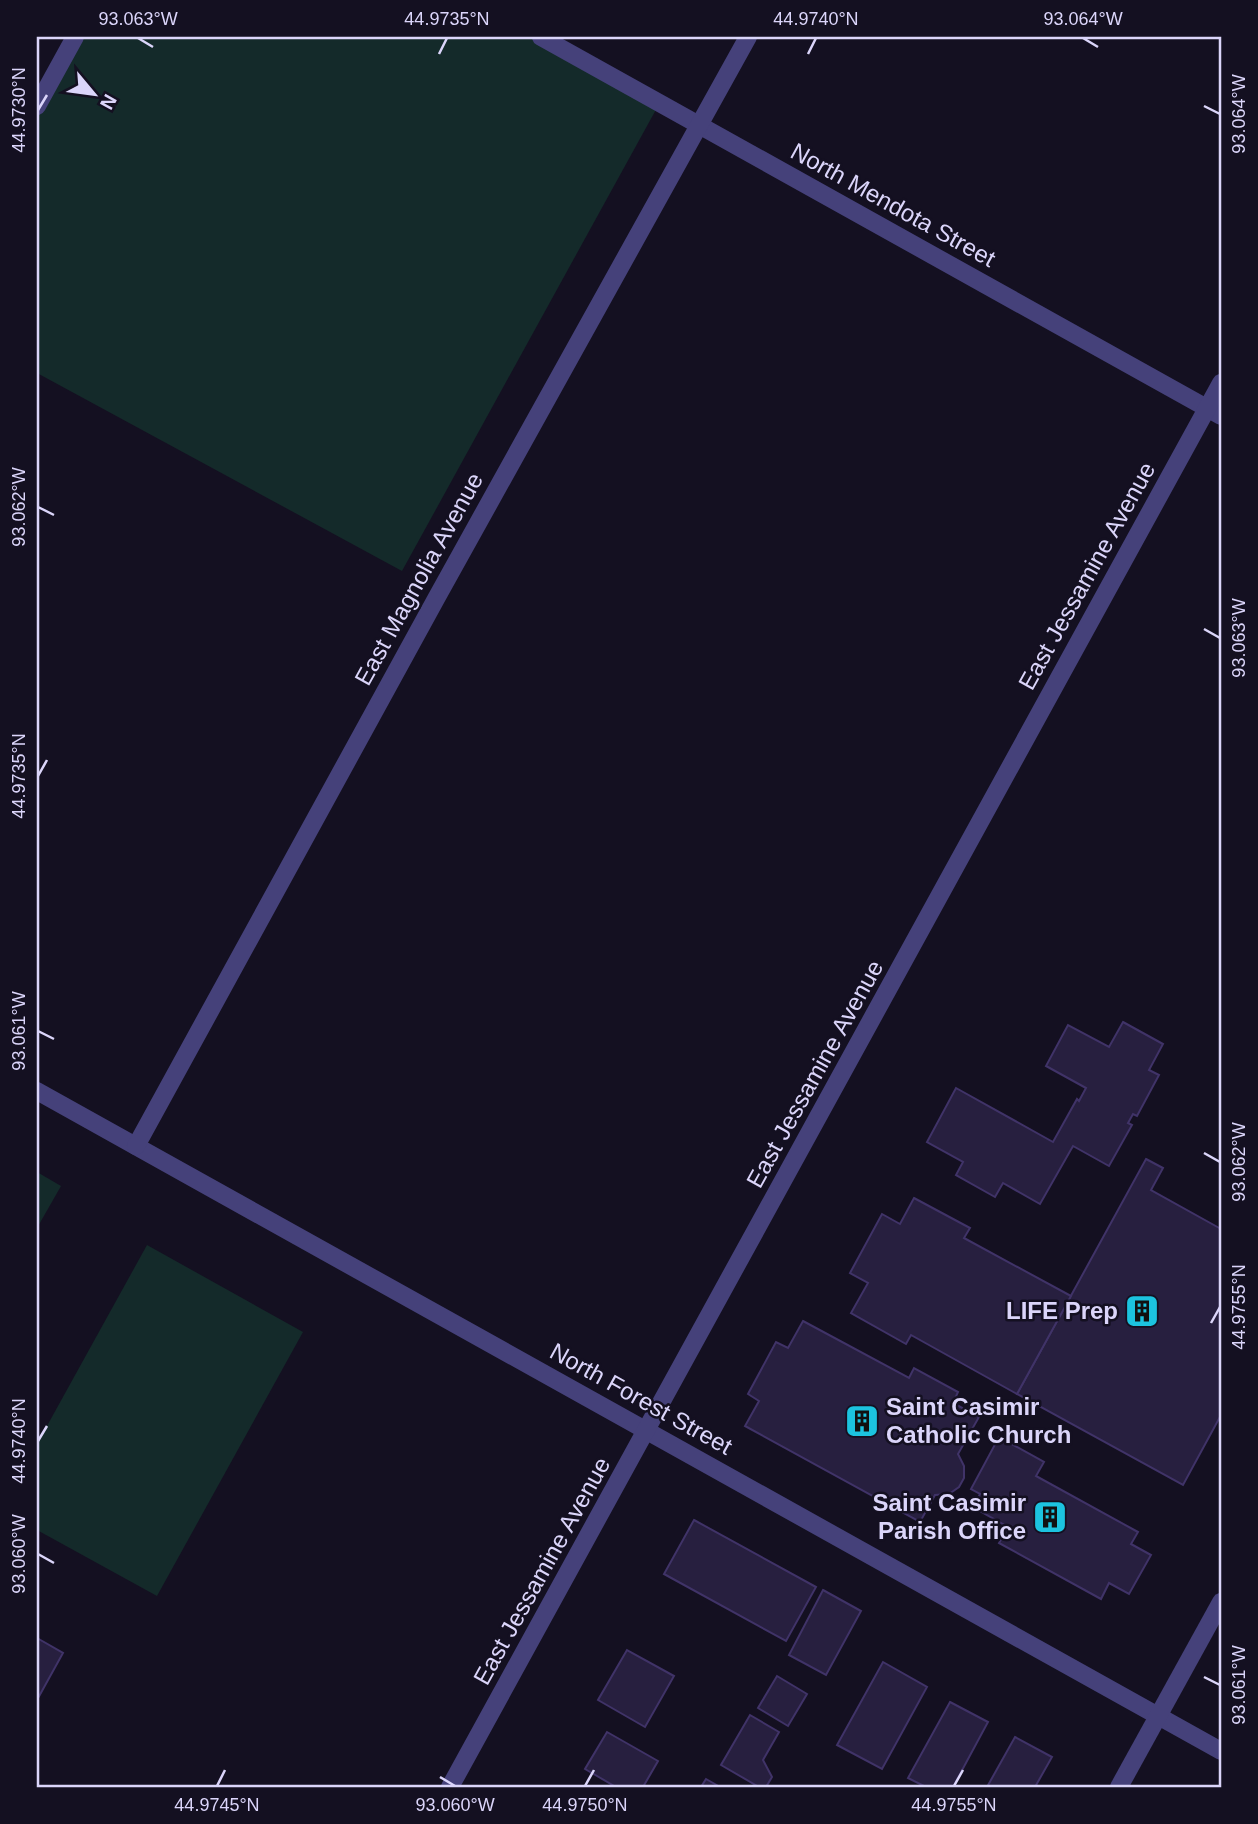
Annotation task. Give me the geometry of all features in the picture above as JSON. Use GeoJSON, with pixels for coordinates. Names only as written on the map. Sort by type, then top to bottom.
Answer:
{"type":"FeatureCollection","features":[{"type":"Feature","properties":{"kind":"street"},"geometry":{"type":"LineString","coordinates":[[37,106],[75,37]]}},
{"type":"Feature","properties":{"kind":"street","name":"North Mendota Street"},"geometry":{"type":"LineString","coordinates":[[541,37],[1214,412]]}},
{"type":"Feature","properties":{"kind":"street","name":"East Magnolia Avenue"},"geometry":{"type":"LineString","coordinates":[[136,1146],[443,585],[748,37]]}},
{"type":"Feature","properties":{"kind":"street","name":"East Jessamine Avenue"},"geometry":{"type":"LineString","coordinates":[[450,1787],[1214,412],[1221,383]]}},
{"type":"Feature","properties":{"kind":"street","name":"North Forest Street"},"geometry":{"type":"LineString","coordinates":[[37,1091],[1221,1751]]}},
{"type":"Feature","properties":{"kind":"street"},"geometry":{"type":"LineString","coordinates":[[1119,1787],[1221,1602]]}},
{"type":"Feature","properties":{"kind":"green space"},"geometry":{"type":"Polygon","coordinates":[[[75,37],[535,37],[658,106],[402,571],[37,373],[37,106],[75,37]]]}},
{"type":"Feature","properties":{"kind":"green space"},"geometry":{"type":"Polygon","coordinates":[[[37,1172],[61,1186],[37,1228],[37,1172]]]}},
{"type":"Feature","properties":{"kind":"green space"},"geometry":{"type":"Polygon","coordinates":[[[147,1245],[303,1332],[157,1596],[37,1530],[37,1444],[147,1245]]]}},
{"type":"Feature","properties":{"kind":"building"},"geometry":{"type":"Polygon","coordinates":[[[1123,1022],[1163,1044],[1149,1070],[1159,1075],[1137,1116],[1133,1114],[1128,1123],[1132,1125],[1109,1166],[1073,1146],[1040,1204],[1003,1183],[995,1197],[956,1175],[963,1162],[927,1142],[956,1088],[1053,1142],[1086,1088],[1046,1066],[1068,1025],[1109,1047],[1123,1022]]]}},
{"type":"Feature","properties":{"kind":"building","name":"LIFE Prep"},"geometry":{"type":"Polygon","coordinates":[[[1146,1159],[1163,1168],[1151,1190],[1221,1229],[1221,1415],[1183,1485],[1017,1394],[1146,1159]]]}},
{"type":"Feature","properties":{"kind":"building","name":"LIFE Prep"},"geometry":{"type":"Polygon","coordinates":[[[914,1198],[970,1228],[964,1238],[1071,1296],[1017,1394],[911,1335],[906,1344],[851,1313],[868,1283],[850,1273],[882,1214],[900,1224],[914,1198]]]}},
{"type":"Feature","properties":{"kind":"building","name":"Saint Casimir Catholic Church"},"geometry":{"type":"Polygon","coordinates":[[[803,1321],[909,1378],[914,1368],[958,1392],[953,1403],[979,1417],[958,1454],[964,1466],[964,1478],[959,1487],[949,1494],[935,1495],[920,1522],[745,1426],[759,1401],[748,1394],[776,1342],[788,1348],[803,1321]]]}},
{"type":"Feature","properties":{"kind":"building","name":"Saint Casimir Parish Office"},"geometry":{"type":"Polygon","coordinates":[[[999,1437],[1044,1462],[1036,1476],[1138,1532],[1131,1544],[1151,1555],[1129,1594],[1109,1583],[1101,1599],[999,1543],[1008,1527],[973,1507],[980,1494],[971,1489],[999,1437]]]}},
{"type":"Feature","properties":{"kind":"building"},"geometry":{"type":"Polygon","coordinates":[[[694,1520],[816,1587],[786,1641],[664,1574],[694,1520]]]}},
{"type":"Feature","properties":{"kind":"building"},"geometry":{"type":"Polygon","coordinates":[[[823,1590],[861,1611],[826,1675],[789,1655],[823,1590]]]}},
{"type":"Feature","properties":{"kind":"building"},"geometry":{"type":"Polygon","coordinates":[[[37,1638],[63,1653],[37,1700],[37,1638]]]}},
{"type":"Feature","properties":{"kind":"building"},"geometry":{"type":"Polygon","coordinates":[[[627,1650],[674,1676],[645,1727],[598,1700],[627,1650]]]}},
{"type":"Feature","properties":{"kind":"building"},"geometry":{"type":"Polygon","coordinates":[[[883,1662],[927,1687],[882,1769],[837,1745],[883,1662]]]}},
{"type":"Feature","properties":{"kind":"building"},"geometry":{"type":"Polygon","coordinates":[[[777,1676],[807,1694],[788,1726],[758,1708],[777,1676]]]}},
{"type":"Feature","properties":{"kind":"building"},"geometry":{"type":"Polygon","coordinates":[[[950,1702],[988,1722],[953,1787],[926,1787],[908,1778],[950,1702]]]}},
{"type":"Feature","properties":{"kind":"building"},"geometry":{"type":"Polygon","coordinates":[[[750,1715],[779,1732],[763,1760],[772,1777],[766,1787],[759,1787],[721,1765],[750,1715]]]}},
{"type":"Feature","properties":{"kind":"building"},"geometry":{"type":"Polygon","coordinates":[[[607,1732],[658,1761],[643,1787],[616,1787],[585,1769],[607,1732]]]}},
{"type":"Feature","properties":{"kind":"building"},"geometry":{"type":"Polygon","coordinates":[[[1015,1737],[1052,1757],[1035,1787],[987,1787],[1015,1737]]]}},
{"type":"Feature","properties":{"kind":"building"},"geometry":{"type":"Polygon","coordinates":[[[706,1779],[720,1787],[701,1787],[706,1779]]]}},
{"type":"Feature","properties":{"kind":"place","name":"LIFE Prep"},"geometry":{"type":"Point","coordinates":[1142,1311]}},
{"type":"Feature","properties":{"kind":"place","name":"Saint Casimir Catholic Church"},"geometry":{"type":"Point","coordinates":[862,1421]}},
{"type":"Feature","properties":{"kind":"place","name":"Saint Casimir Parish Office"},"geometry":{"type":"Point","coordinates":[1050,1517]}}]}
